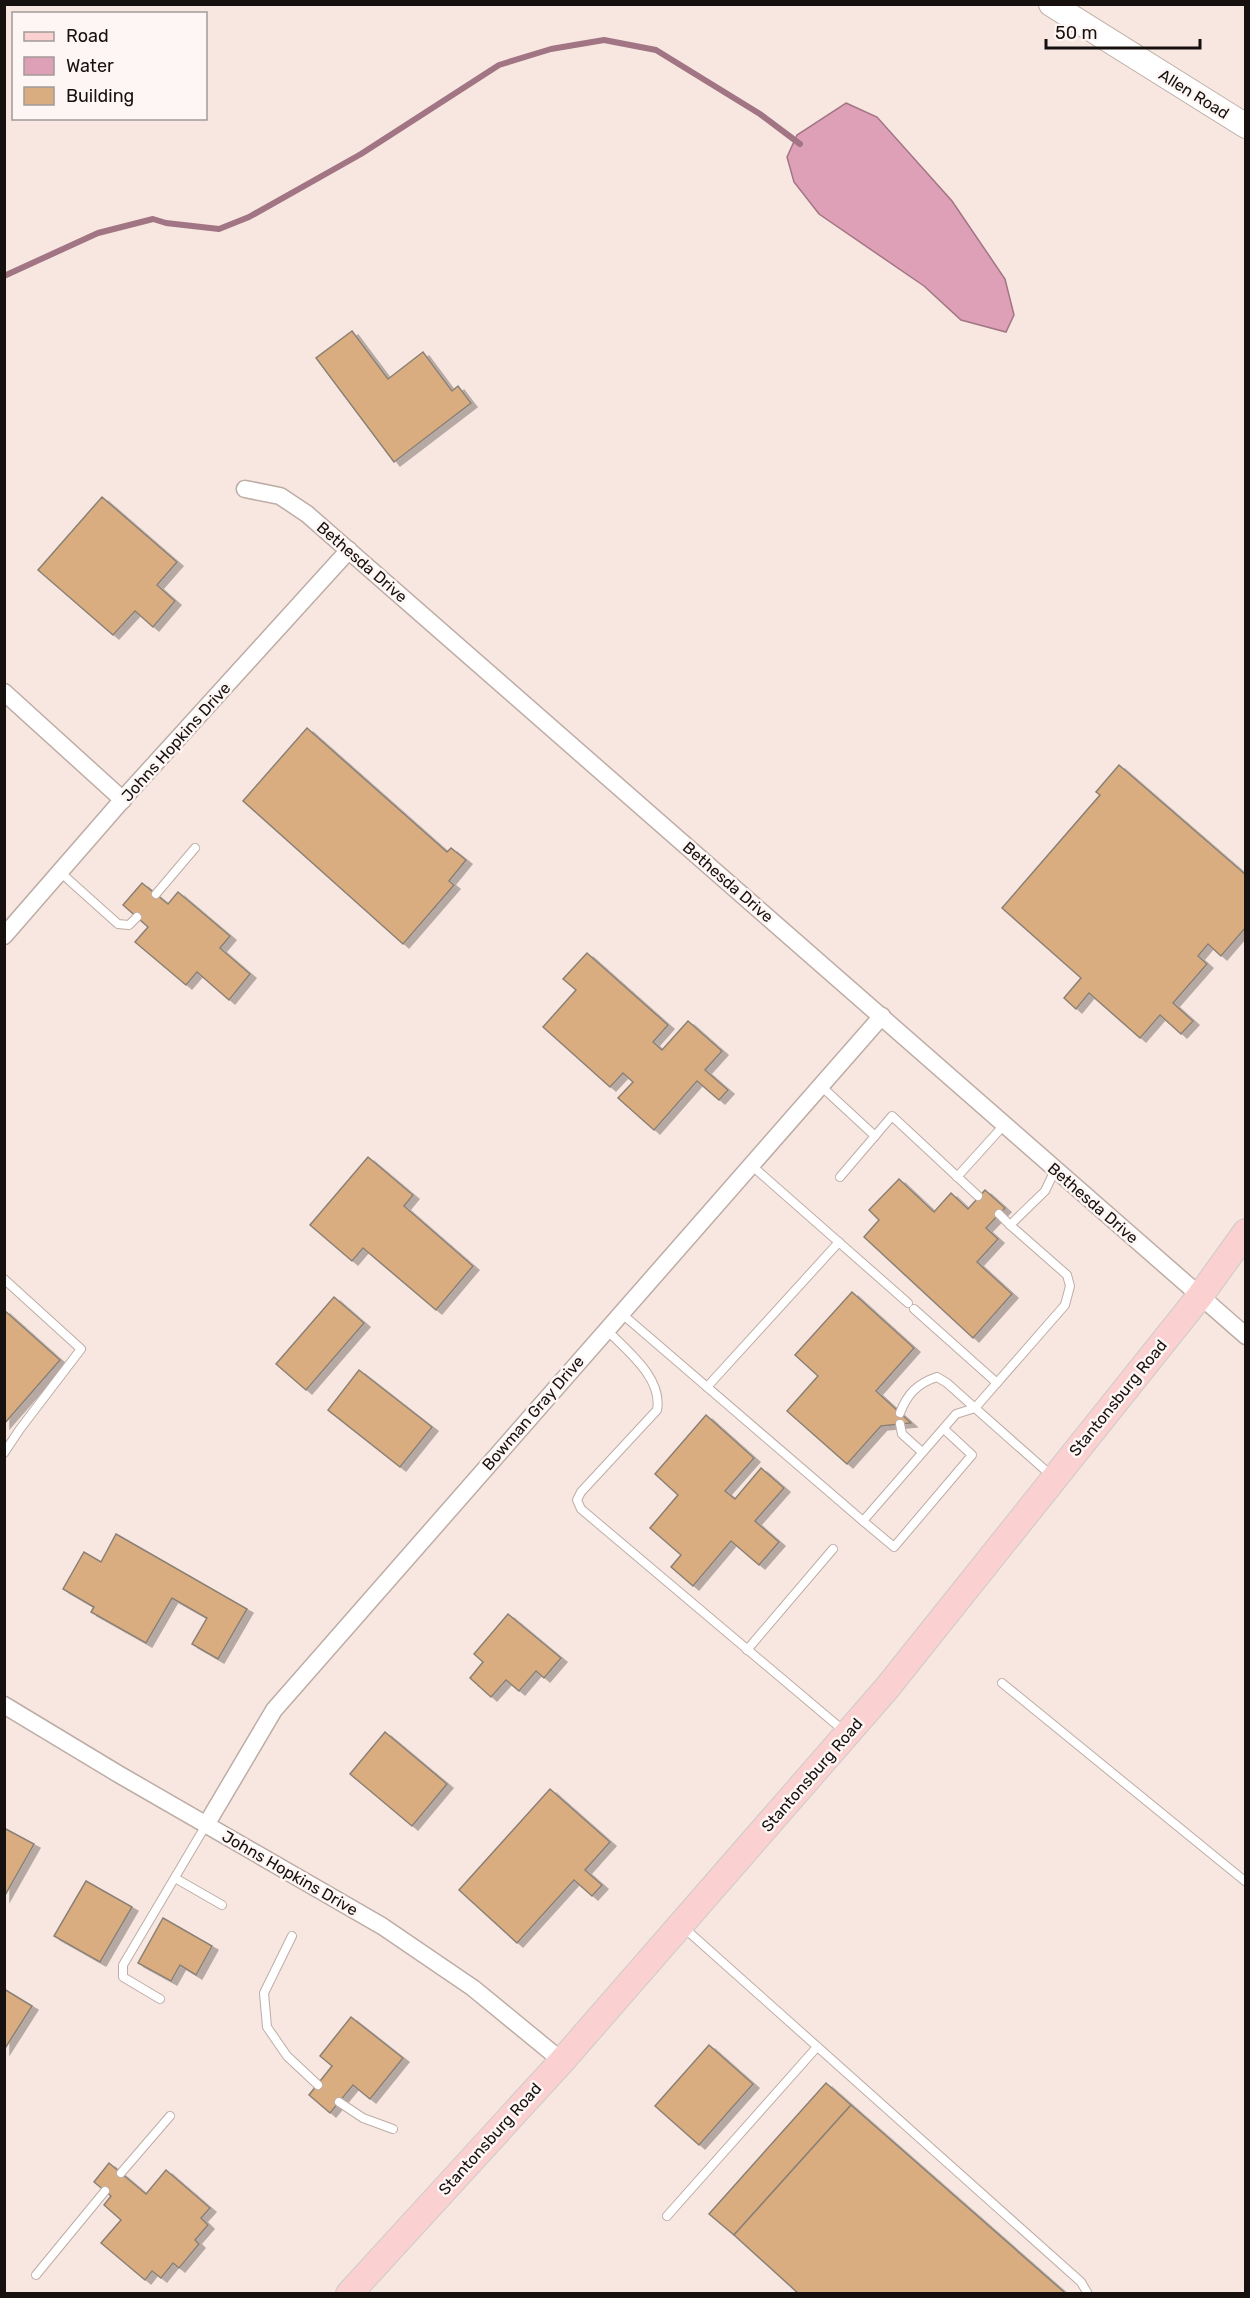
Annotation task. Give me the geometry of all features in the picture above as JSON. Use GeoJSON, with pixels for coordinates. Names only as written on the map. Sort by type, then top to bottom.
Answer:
{"type":"FeatureCollection","features":[{"type":"Feature","properties":{"kind":"main road","name":"Allen Road"},"geometry":{"type":"LineString","coordinates":[[1051,4],[1245,126]]}},
{"type":"Feature","properties":{"kind":"main road","name":"Stantonsburg Road"},"geometry":{"type":"LineString","coordinates":[[349,2294],[562,2061],[887,1688],[1200,1296],[1245,1232]]}},
{"type":"Feature","properties":{"kind":"street","name":"Bethesda Drive"},"geometry":{"type":"LineString","coordinates":[[245,489],[280,496],[307,514],[1245,1336]]}},
{"type":"Feature","properties":{"kind":"street","name":"Johns Hopkins Drive"},"geometry":{"type":"LineString","coordinates":[[4,936],[123,800],[349,550]]}},
{"type":"Feature","properties":{"kind":"street"},"geometry":{"type":"LineString","coordinates":[[4,692],[123,800]]}},
{"type":"Feature","properties":{"kind":"street","name":"Bowman Gray Drive"},"geometry":{"type":"LineString","coordinates":[[206,1825],[274,1710],[882,1016]]}},
{"type":"Feature","properties":{"kind":"street","name":"Johns Hopkins Drive"},"geometry":{"type":"LineString","coordinates":[[4,1705],[382,1926],[473,1988],[562,2061]]}},
{"type":"Feature","properties":{"kind":"lane"},"geometry":{"type":"LineString","coordinates":[[156,894],[195,848]]}},
{"type":"Feature","properties":{"kind":"lane"},"geometry":{"type":"LineString","coordinates":[[60,872],[118,924],[129,925],[137,917]]}},
{"type":"Feature","properties":{"kind":"lane"},"geometry":{"type":"LineString","coordinates":[[821,1086],[875,1136]]}},
{"type":"Feature","properties":{"kind":"lane"},"geometry":{"type":"LineString","coordinates":[[840,1177],[892,1116],[978,1196]]}},
{"type":"Feature","properties":{"kind":"lane"},"geometry":{"type":"LineString","coordinates":[[957,1177],[1004,1125]]}},
{"type":"Feature","properties":{"kind":"lane"},"geometry":{"type":"LineString","coordinates":[[751,1165],[997,1383]]}},
{"type":"Feature","properties":{"kind":"lane"},"geometry":{"type":"LineString","coordinates":[[1010,1225],[1045,1191],[1054,1170]]}},
{"type":"Feature","properties":{"kind":"lane"},"geometry":{"type":"LineString","coordinates":[[863,1521],[956,1414],[975,1408],[1065,1305],[1070,1286],[1067,1275],[999,1214]]}},
{"type":"Feature","properties":{"kind":"lane"},"geometry":{"type":"LineString","coordinates":[[707,1387],[839,1242]]}},
{"type":"Feature","properties":{"kind":"lane"},"geometry":{"type":"LineString","coordinates":[[4,1279],[81,1349],[20,1428],[4,1453]]}},
{"type":"Feature","properties":{"kind":"lane"},"geometry":{"type":"LineString","coordinates":[[621,1313],[894,1547],[972,1455],[944,1429]]}},
{"type":"Feature","properties":{"kind":"lane"},"geometry":{"type":"LineString","coordinates":[[607,1330],[653,1380],[660,1398],[657,1410],[580,1492],[577,1500],[581,1509],[847,1734]]}},
{"type":"Feature","properties":{"kind":"lane"},"geometry":{"type":"LineString","coordinates":[[900,1413],[904,1401],[918,1386],[938,1377],[1054,1478]]}},
{"type":"Feature","properties":{"kind":"lane"},"geometry":{"type":"LineString","coordinates":[[900,1424],[902,1434],[922,1452]]}},
{"type":"Feature","properties":{"kind":"lane"},"geometry":{"type":"LineString","coordinates":[[747,1650],[833,1550]]}},
{"type":"Feature","properties":{"kind":"lane"},"geometry":{"type":"LineString","coordinates":[[1002,1683],[1245,1882]]}},
{"type":"Feature","properties":{"kind":"lane"},"geometry":{"type":"LineString","coordinates":[[160,1999],[123,1977],[123,1965],[206,1825]]}},
{"type":"Feature","properties":{"kind":"lane"},"geometry":{"type":"LineString","coordinates":[[175,1878],[222,1905]]}},
{"type":"Feature","properties":{"kind":"lane"},"geometry":{"type":"LineString","coordinates":[[680,1925],[1081,2282],[1088,2294]]}},
{"type":"Feature","properties":{"kind":"lane"},"geometry":{"type":"LineString","coordinates":[[292,1936],[264,1993],[267,2026],[286,2056],[318,2085]]}},
{"type":"Feature","properties":{"kind":"lane"},"geometry":{"type":"LineString","coordinates":[[667,2216],[817,2047]]}},
{"type":"Feature","properties":{"kind":"lane"},"geometry":{"type":"LineString","coordinates":[[339,2102],[363,2118],[393,2129]]}},
{"type":"Feature","properties":{"kind":"lane"},"geometry":{"type":"LineString","coordinates":[[121,2173],[170,2116]]}},
{"type":"Feature","properties":{"kind":"lane"},"geometry":{"type":"LineString","coordinates":[[36,2276],[105,2191]]}},
{"type":"Feature","properties":{"kind":"water"},"geometry":{"type":"Polygon","coordinates":[[[846,103],[877,117],[952,201],[1005,279],[1014,315],[1006,332],[961,320],[924,286],[819,214],[794,182],[787,157],[797,135],[846,103]]]}},
{"type":"Feature","properties":{"kind":"building"},"geometry":{"type":"Polygon","coordinates":[[[352,331],[388,379],[423,352],[452,391],[458,386],[471,403],[394,462],[316,358],[352,331]]]}},
{"type":"Feature","properties":{"kind":"building"},"geometry":{"type":"Polygon","coordinates":[[[102,497],[177,562],[157,585],[175,601],[153,627],[135,611],[113,635],[38,570],[102,497]]]}},
{"type":"Feature","properties":{"kind":"building"},"geometry":{"type":"Polygon","coordinates":[[[307,728],[447,852],[451,848],[466,860],[449,881],[454,885],[403,944],[243,801],[307,728]]]}},
{"type":"Feature","properties":{"kind":"building"},"geometry":{"type":"Polygon","coordinates":[[[1119,765],[1246,875],[1246,927],[1221,956],[1208,944],[1198,956],[1207,964],[1173,1003],[1193,1021],[1181,1034],[1160,1015],[1140,1038],[1089,993],[1076,1009],[1064,998],[1081,978],[1002,908],[1100,795],[1096,792],[1119,765]]]}},
{"type":"Feature","properties":{"kind":"building"},"geometry":{"type":"Polygon","coordinates":[[[142,883],[168,904],[178,892],[230,936],[220,948],[250,974],[229,1000],[197,972],[186,985],[135,942],[148,927],[123,905],[142,883]]]}},
{"type":"Feature","properties":{"kind":"building"},"geometry":{"type":"Polygon","coordinates":[[[587,953],[668,1025],[653,1042],[662,1050],[688,1021],[722,1051],[705,1070],[728,1090],[719,1100],[697,1081],[654,1130],[618,1098],[633,1082],[623,1073],[610,1087],[543,1027],[576,990],[563,979],[587,953]]]}},
{"type":"Feature","properties":{"kind":"building"},"geometry":{"type":"Polygon","coordinates":[[[368,1157],[413,1195],[404,1206],[473,1266],[436,1310],[363,1248],[352,1261],[310,1225],[368,1157]]]}},
{"type":"Feature","properties":{"kind":"building"},"geometry":{"type":"Polygon","coordinates":[[[899,1179],[934,1212],[951,1193],[968,1209],[985,1190],[1005,1208],[986,1228],[998,1239],[977,1262],[1012,1294],[973,1338],[864,1237],[879,1220],[869,1210],[899,1179]]]}},
{"type":"Feature","properties":{"kind":"building"},"geometry":{"type":"Polygon","coordinates":[[[852,1292],[914,1348],[876,1391],[911,1423],[881,1426],[847,1464],[787,1411],[818,1376],[795,1355],[852,1292]]]}},
{"type":"Feature","properties":{"kind":"building"},"geometry":{"type":"Polygon","coordinates":[[[334,1297],[364,1323],[306,1390],[276,1364],[334,1297]]]}},
{"type":"Feature","properties":{"kind":"building"},"geometry":{"type":"Polygon","coordinates":[[[4,1310],[60,1360],[4,1424],[4,1310]]]}},
{"type":"Feature","properties":{"kind":"building"},"geometry":{"type":"Polygon","coordinates":[[[359,1370],[432,1427],[400,1467],[328,1410],[359,1370]]]}},
{"type":"Feature","properties":{"kind":"building"},"geometry":{"type":"Polygon","coordinates":[[[706,1415],[754,1458],[725,1491],[735,1499],[761,1468],[784,1488],[755,1521],[779,1542],[759,1565],[731,1541],[693,1586],[671,1567],[681,1555],[650,1528],[678,1495],[655,1474],[706,1415]]]}},
{"type":"Feature","properties":{"kind":"building"},"geometry":{"type":"Polygon","coordinates":[[[116,1534],[247,1609],[218,1659],[192,1644],[207,1618],[172,1598],[146,1643],[91,1612],[94,1607],[63,1589],[84,1552],[101,1562],[116,1534]]]}},
{"type":"Feature","properties":{"kind":"building"},"geometry":{"type":"Polygon","coordinates":[[[508,1614],[561,1658],[544,1678],[536,1671],[519,1691],[506,1680],[491,1697],[470,1678],[483,1662],[474,1654],[508,1614]]]}},
{"type":"Feature","properties":{"kind":"building"},"geometry":{"type":"Polygon","coordinates":[[[385,1732],[447,1784],[412,1826],[350,1774],[385,1732]]]}},
{"type":"Feature","properties":{"kind":"building"},"geometry":{"type":"Polygon","coordinates":[[[550,1789],[610,1842],[585,1870],[602,1885],[592,1896],[574,1880],[517,1943],[459,1890],[550,1789]]]}},
{"type":"Feature","properties":{"kind":"building"},"geometry":{"type":"Polygon","coordinates":[[[4,1828],[34,1844],[4,1897],[4,1828]]]}},
{"type":"Feature","properties":{"kind":"building"},"geometry":{"type":"Polygon","coordinates":[[[86,1881],[132,1907],[100,1962],[54,1936],[86,1881]]]}},
{"type":"Feature","properties":{"kind":"building"},"geometry":{"type":"Polygon","coordinates":[[[163,1918],[212,1946],[196,1975],[180,1965],[171,1981],[138,1963],[163,1918]]]}},
{"type":"Feature","properties":{"kind":"building"},"geometry":{"type":"Polygon","coordinates":[[[4,1989],[32,2006],[4,2050],[4,1989]]]}},
{"type":"Feature","properties":{"kind":"building"},"geometry":{"type":"Polygon","coordinates":[[[351,2017],[403,2058],[370,2099],[353,2085],[330,2113],[309,2095],[332,2066],[320,2056],[351,2017]]]}},
{"type":"Feature","properties":{"kind":"building"},"geometry":{"type":"Polygon","coordinates":[[[709,2045],[753,2084],[699,2145],[655,2106],[709,2045]]]}},
{"type":"Feature","properties":{"kind":"building"},"geometry":{"type":"Polygon","coordinates":[[[826,2083],[851,2105],[734,2235],[709,2214],[826,2083]]]}},
{"type":"Feature","properties":{"kind":"building"},"geometry":{"type":"Polygon","coordinates":[[[851,2105],[1064,2292],[1063,2294],[799,2294],[734,2235],[851,2105]]]}},
{"type":"Feature","properties":{"kind":"building"},"geometry":{"type":"Polygon","coordinates":[[[109,2163],[146,2194],[166,2170],[210,2208],[201,2218],[208,2225],[195,2240],[199,2244],[179,2268],[173,2263],[161,2278],[152,2271],[145,2280],[101,2243],[121,2220],[104,2205],[111,2196],[94,2182],[109,2163]]]}},
{"type":"Feature","properties":{"kind":"waterway"},"geometry":{"type":"LineString","coordinates":[[4,276],[98,233],[153,219],[166,223],[219,229],[249,217],[361,154],[499,65],[551,49],[604,40],[656,50],[760,114],[800,144]]}}]}
